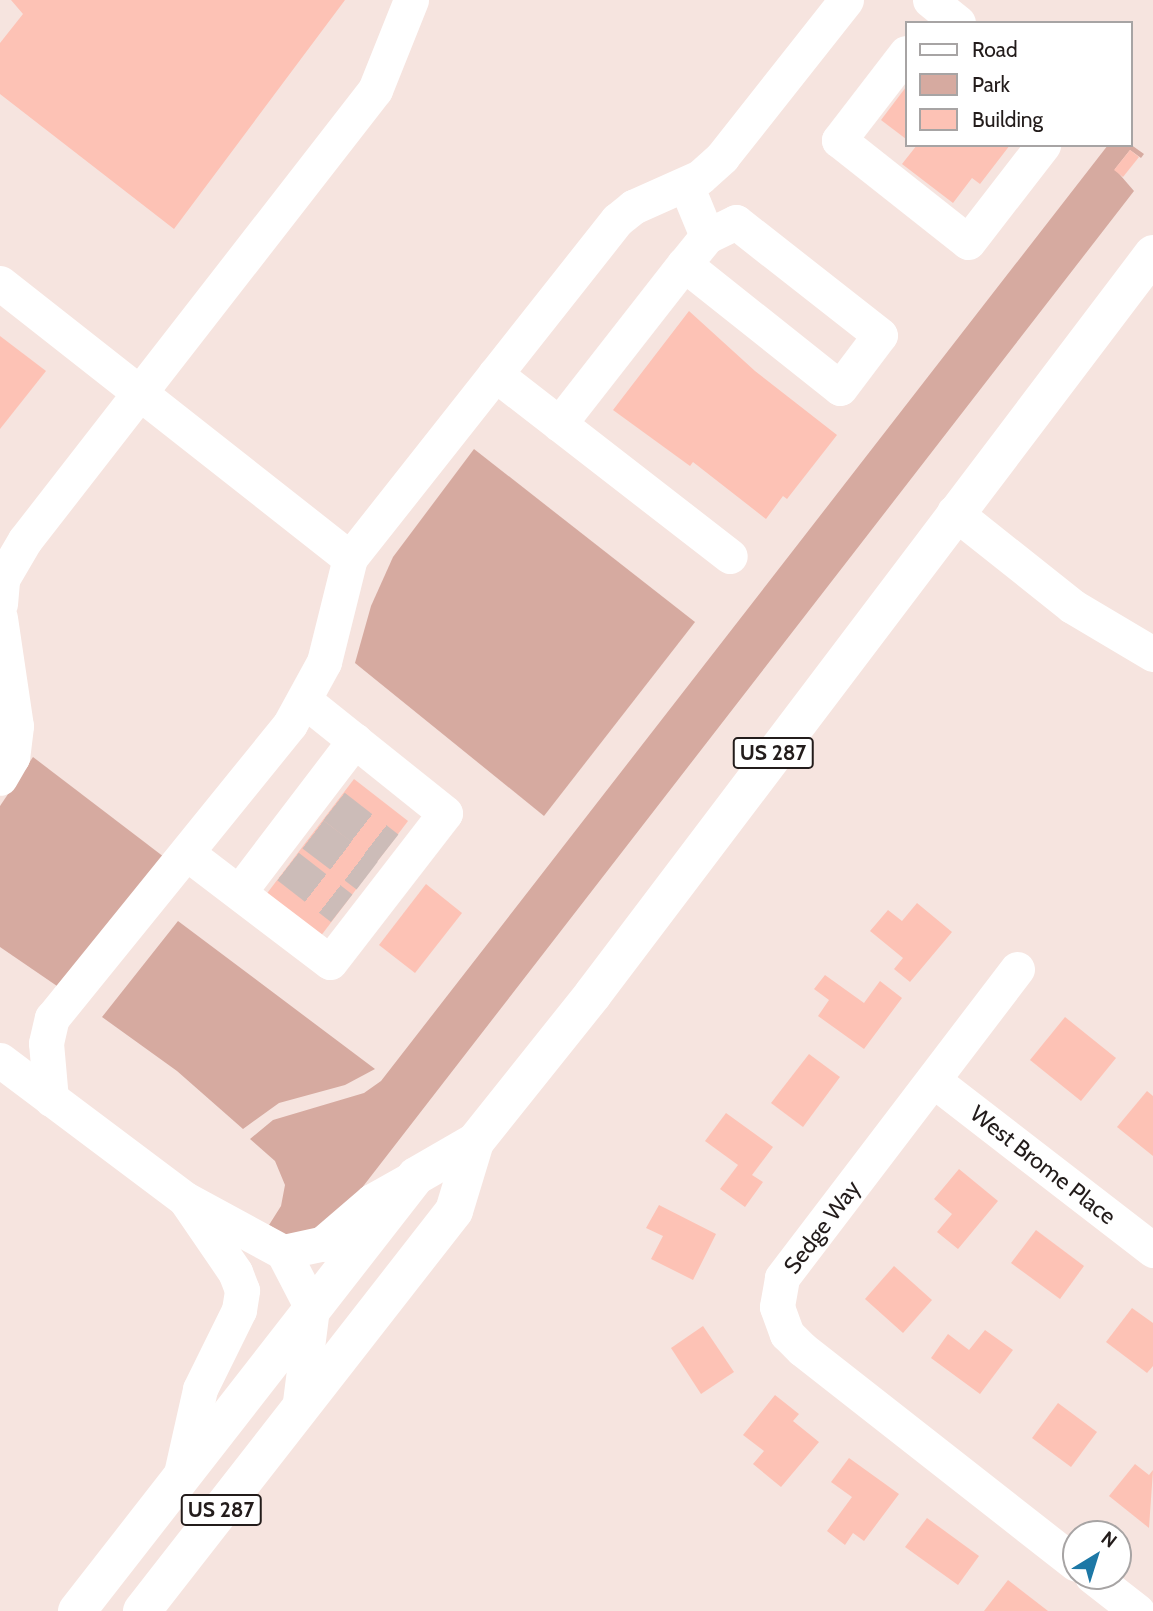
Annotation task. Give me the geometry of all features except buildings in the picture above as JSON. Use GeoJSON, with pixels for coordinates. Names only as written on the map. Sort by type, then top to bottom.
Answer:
{"type":"FeatureCollection","features":[{"type":"Feature","properties":{"kind":"main road","name":"US 287"},"geometry":{"type":"LineString","coordinates":[[77,1611],[416,1176],[475,1142],[593,994],[954,512],[1153,254]]}},
{"type":"Feature","properties":{"kind":"main road","name":"US 287"},"geometry":{"type":"LineString","coordinates":[[142,1611],[454,1211],[475,1142]]}},
{"type":"Feature","properties":{"kind":"street"},"geometry":{"type":"LineString","coordinates":[[0,604],[2,579],[25,540],[375,90],[411,0]]}},
{"type":"Feature","properties":{"kind":"street"},"geometry":{"type":"LineString","coordinates":[[51,1099],[46,1043],[52,1018],[216,819],[304,700],[324,662],[350,558],[625,212],[686,185],[722,158],[846,0]]}},
{"type":"Feature","properties":{"kind":"street"},"geometry":{"type":"LineString","coordinates":[[904,56],[839,140],[888,169],[957,223],[968,242],[1041,147]]}},
{"type":"Feature","properties":{"kind":"street"},"geometry":{"type":"LineString","coordinates":[[686,185],[707,236]]}},
{"type":"Feature","properties":{"kind":"street"},"geometry":{"type":"LineString","coordinates":[[559,424],[684,264],[707,236],[736,222],[880,335],[840,388],[684,264]]}},
{"type":"Feature","properties":{"kind":"street"},"geometry":{"type":"LineString","coordinates":[[0,283],[350,558]]}},
{"type":"Feature","properties":{"kind":"street"},"geometry":{"type":"LineString","coordinates":[[495,374],[730,556]]}},
{"type":"Feature","properties":{"kind":"street"},"geometry":{"type":"LineString","coordinates":[[954,512],[1072,607],[1153,654]]}},
{"type":"Feature","properties":{"kind":"street"},"geometry":{"type":"LineString","coordinates":[[0,618],[16,726],[12,757],[0,778]]}},
{"type":"Feature","properties":{"kind":"street"},"geometry":{"type":"LineString","coordinates":[[188,853],[330,962],[351,915],[397,855],[445,813],[304,700]]}},
{"type":"Feature","properties":{"kind":"street"},"geometry":{"type":"LineString","coordinates":[[239,892],[280,859],[325,799],[355,740]]}},
{"type":"Feature","properties":{"kind":"street","name":"Sedge Way"},"geometry":{"type":"LineString","coordinates":[[1017,969],[782,1278],[777,1307],[787,1334],[802,1349],[1062,1552]]}},
{"type":"Feature","properties":{"kind":"street"},"geometry":{"type":"LineString","coordinates":[[0,1060],[185,1199],[283,1252],[312,1308],[299,1410]]}},
{"type":"Feature","properties":{"kind":"street","name":"West Brome Place"},"geometry":{"type":"LineString","coordinates":[[933,1080],[1153,1250]]}},
{"type":"Feature","properties":{"kind":"street"},"geometry":{"type":"LineString","coordinates":[[283,1252],[322,1244],[372,1201],[416,1176]]}},
{"type":"Feature","properties":{"kind":"street"},"geometry":{"type":"LineString","coordinates":[[180,1478],[200,1389],[239,1310],[242,1290],[235,1272],[185,1199]]}},
{"type":"Feature","properties":{"kind":"street"},"geometry":{"type":"LineString","coordinates":[[1110,1590],[1137,1611]]}},
{"type":"Feature","properties":{"kind":"green space"},"geometry":{"type":"Polygon","coordinates":[[[1132,145],[1144,154],[1141,158],[1130,150],[1115,169],[1134,191],[344,1211],[325,1227],[285,1235],[269,1225],[281,1206],[285,1185],[275,1161],[250,1139],[273,1120],[364,1093],[381,1081],[1106,147],[1132,145]]]}},
{"type":"Feature","properties":{"kind":"green space"},"geometry":{"type":"Polygon","coordinates":[[[474,449],[695,622],[544,816],[355,663],[371,606],[393,557],[474,449]]]}},
{"type":"Feature","properties":{"kind":"green space"},"geometry":{"type":"Polygon","coordinates":[[[33,757],[164,857],[57,986],[0,947],[0,806],[33,757]]]}},
{"type":"Feature","properties":{"kind":"green space"},"geometry":{"type":"Polygon","coordinates":[[[178,921],[375,1069],[345,1085],[279,1103],[243,1129],[177,1071],[102,1017],[178,921]]]}},
{"type":"Feature","properties":{"kind":"tunnel"},"geometry":{"type":"LineString","coordinates":[[334,806],[388,848]]}},
{"type":"Feature","properties":{"kind":"tunnel"},"geometry":{"type":"LineString","coordinates":[[313,834],[367,875]]}},
{"type":"Feature","properties":{"kind":"tunnel"},"geometry":{"type":"LineString","coordinates":[[288,866],[342,908]]}}]}
